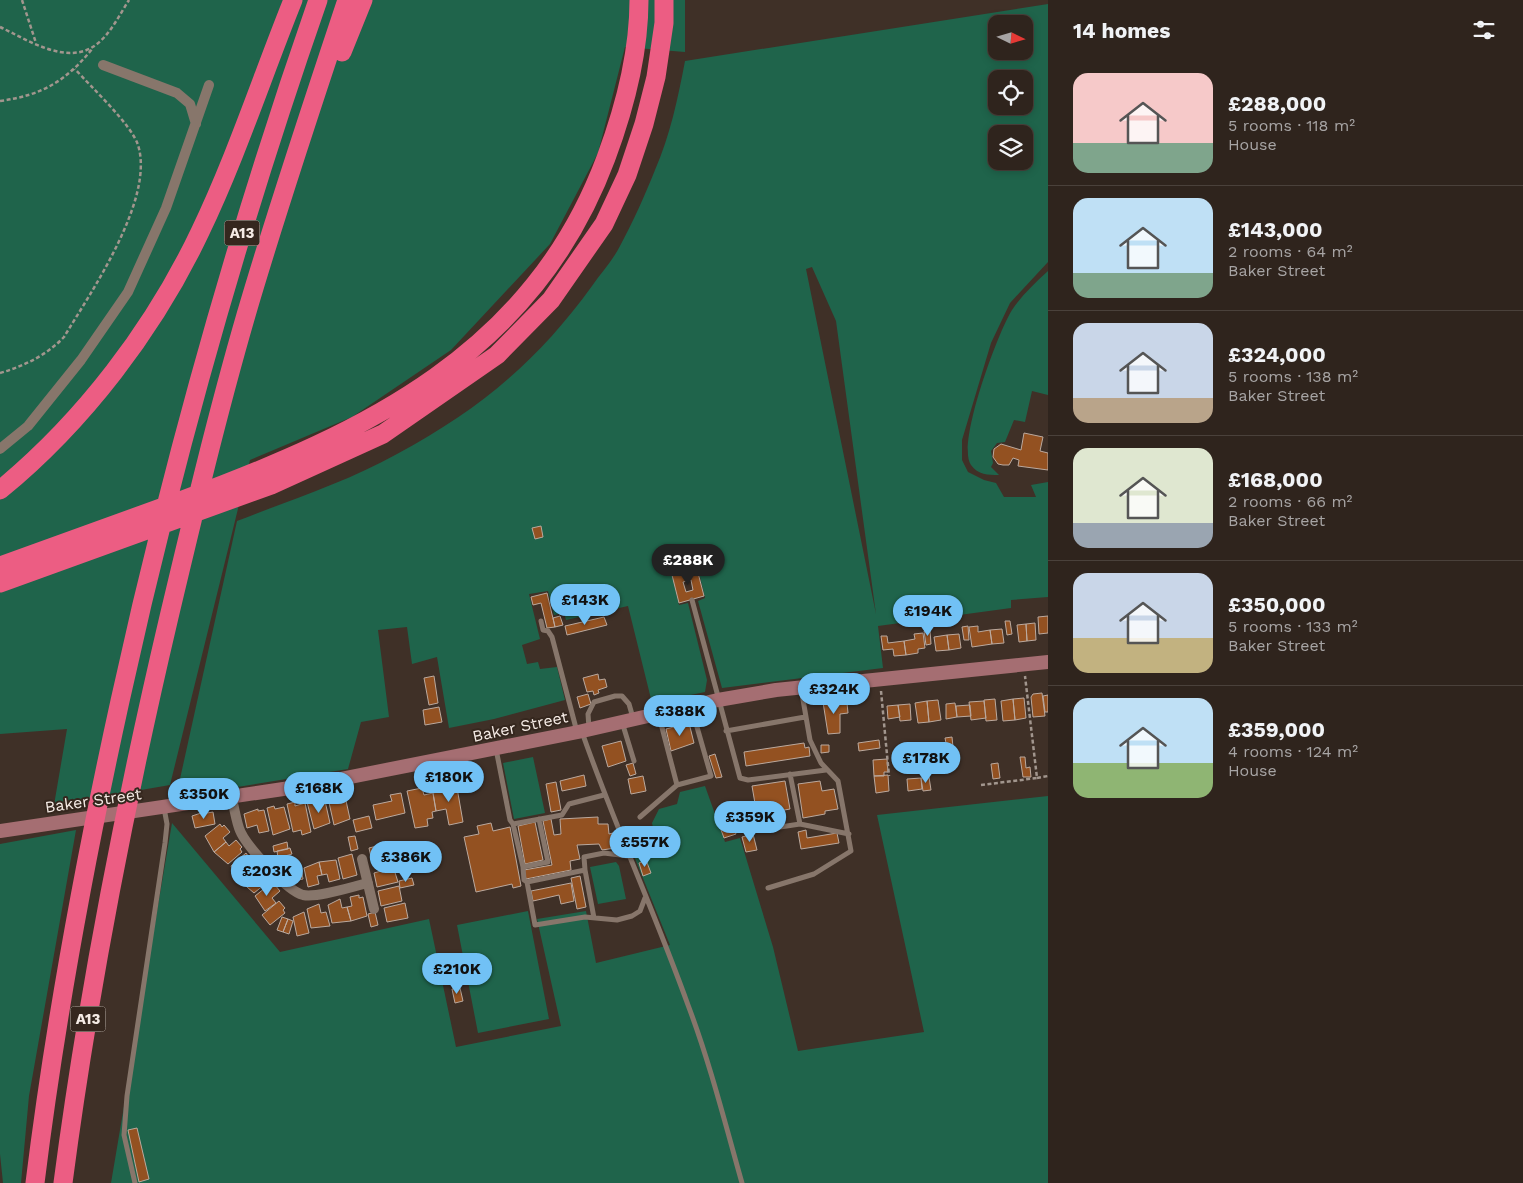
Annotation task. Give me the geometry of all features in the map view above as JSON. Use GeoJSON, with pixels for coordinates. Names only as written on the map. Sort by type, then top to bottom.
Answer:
{"type":"FeatureCollection","features":[{"type":"Feature","properties":{"kind":"highway"},"geometry":{"type":"LineString","coordinates":[[0,490],[42,452],[85,405],[129,350],[166,295],[200,233],[215,200],[292,0]]}},
{"type":"Feature","properties":{"kind":"highway","name":"A13"},"geometry":{"type":"LineString","coordinates":[[35,1183],[52,1058],[86,860],[149,570],[175,468],[239,242],[318,0]]}},
{"type":"Feature","properties":{"kind":"highway","name":"A13"},"geometry":{"type":"LineString","coordinates":[[64,1183],[80,1063],[116,856],[132,776],[183,557],[246,314],[347,0]]}},
{"type":"Feature","properties":{"kind":"highway"},"geometry":{"type":"LineString","coordinates":[[274,224],[363,0]]}},
{"type":"Feature","properties":{"kind":"highway"},"geometry":{"type":"LineString","coordinates":[[0,566],[236,480],[334,439],[394,406],[422,388],[483,339],[519,302],[549,265],[575,223],[598,178],[625,100],[634,58],[639,0]]}},
{"type":"Feature","properties":{"kind":"highway"},"geometry":{"type":"LineString","coordinates":[[0,583],[271,485],[383,434],[497,355],[551,300],[604,224],[623,184],[644,124],[656,77],[664,23],[664,0]]}},
{"type":"Feature","properties":{"kind":"main road","name":"Baker Street"},"geometry":{"type":"LineString","coordinates":[[0,831],[232,798],[496,749],[718,700],[801,687],[1048,662]]}},
{"type":"Feature","properties":{"kind":"street"},"geometry":{"type":"LineString","coordinates":[[104,65],[177,93],[190,104],[196,125]]}},
{"type":"Feature","properties":{"kind":"street"},"geometry":{"type":"LineString","coordinates":[[0,449],[28,426],[81,360],[128,292],[166,208],[209,85]]}},
{"type":"Feature","properties":{"kind":"street"},"geometry":{"type":"LineString","coordinates":[[232,798],[242,835],[283,884],[295,892],[304,895],[316,894],[368,883]]}},
{"type":"Feature","properties":{"kind":"street"},"geometry":{"type":"LineString","coordinates":[[362,859],[374,909]]}},
{"type":"Feature","properties":{"kind":"lane"},"geometry":{"type":"LineString","coordinates":[[692,600],[740,778],[748,780],[826,770]]}},
{"type":"Feature","properties":{"kind":"lane"},"geometry":{"type":"LineString","coordinates":[[541,621],[543,630],[550,633],[552,637],[604,795],[688,1004],[706,1056],[742,1183]]}},
{"type":"Feature","properties":{"kind":"lane"},"geometry":{"type":"LineString","coordinates":[[768,888],[814,874],[841,859],[850,850],[849,834],[838,781],[826,770],[810,740],[801,687]]}},
{"type":"Feature","properties":{"kind":"lane"},"geometry":{"type":"LineString","coordinates":[[583,731],[594,702],[622,696],[630,704],[627,720],[634,761]]}},
{"type":"Feature","properties":{"kind":"lane"},"geometry":{"type":"LineString","coordinates":[[640,817],[677,785],[711,776],[691,706]]}},
{"type":"Feature","properties":{"kind":"lane"},"geometry":{"type":"LineString","coordinates":[[658,713],[677,785]]}},
{"type":"Feature","properties":{"kind":"lane"},"geometry":{"type":"LineString","coordinates":[[726,731],[805,717]]}},
{"type":"Feature","properties":{"kind":"lane"},"geometry":{"type":"LineString","coordinates":[[496,749],[535,925],[594,918],[617,920],[632,916],[640,910],[645,898]]}},
{"type":"Feature","properties":{"kind":"lane"},"geometry":{"type":"LineString","coordinates":[[790,774],[800,824]]}},
{"type":"Feature","properties":{"kind":"lane"},"geometry":{"type":"LineString","coordinates":[[513,824],[562,815],[569,804],[604,795]]}},
{"type":"Feature","properties":{"kind":"lane"},"geometry":{"type":"LineString","coordinates":[[135,1183],[124,1135],[126,1096],[166,842],[167,824],[164,808]]}},
{"type":"Feature","properties":{"kind":"lane"},"geometry":{"type":"LineString","coordinates":[[523,868],[548,862],[539,819]]}},
{"type":"Feature","properties":{"kind":"lane"},"geometry":{"type":"LineString","coordinates":[[760,830],[800,824],[849,834]]}},
{"type":"Feature","properties":{"kind":"lane"},"geometry":{"type":"LineString","coordinates":[[594,918],[584,857],[604,853],[628,856]]}},
{"type":"Feature","properties":{"kind":"lane"},"geometry":{"type":"LineString","coordinates":[[527,882],[585,870]]}},
{"type":"Feature","properties":{"kind":"path"},"geometry":{"type":"LineString","coordinates":[[22,0],[36,43]]}},
{"type":"Feature","properties":{"kind":"path"},"geometry":{"type":"LineString","coordinates":[[0,101],[41,91],[66,78],[107,33],[129,0]]}},
{"type":"Feature","properties":{"kind":"path"},"geometry":{"type":"LineString","coordinates":[[0,27],[36,43],[70,54],[80,53],[95,45]]}},
{"type":"Feature","properties":{"kind":"path"},"geometry":{"type":"LineString","coordinates":[[0,373],[18,368],[53,348],[64,337],[117,247],[135,198],[140,171],[138,144],[125,124],[75,69]]}},
{"type":"Feature","properties":{"kind":"path"},"geometry":{"type":"LineString","coordinates":[[1024,665],[1037,778]]}},
{"type":"Feature","properties":{"kind":"path"},"geometry":{"type":"LineString","coordinates":[[880,680],[889,776]]}},
{"type":"Feature","properties":{"kind":"path"},"geometry":{"type":"LineString","coordinates":[[981,785],[1048,776]]}},
{"type":"Feature","properties":{"kind":"green space"},"geometry":{"type":"Polygon","coordinates":[[[0,0],[685,0],[685,52],[625,47],[598,153],[550,244],[451,350],[352,417],[250,460],[170,785],[54,805],[67,729],[0,734],[0,0]]]}},
{"type":"Feature","properties":{"kind":"green space"},"geometry":{"type":"Polygon","coordinates":[[[1048,4],[1048,262],[1010,303],[991,343],[962,440],[962,460],[968,472],[984,480],[996,483],[1004,497],[1036,497],[1031,485],[1048,482],[1048,597],[1011,600],[1011,608],[878,626],[883,668],[722,688],[698,601],[705,598],[696,560],[670,566],[679,605],[688,603],[707,680],[705,692],[652,703],[628,606],[566,620],[564,613],[554,615],[548,591],[529,594],[540,639],[522,645],[527,664],[538,662],[540,669],[557,667],[565,700],[494,719],[449,728],[437,657],[412,664],[407,627],[378,630],[389,717],[361,722],[348,769],[176,797],[237,521],[338,482],[397,454],[427,437],[480,402],[528,361],[571,313],[617,251],[634,218],[660,157],[676,103],[685,61],[1048,4]],[[812,267],[806,269],[876,614],[836,321],[812,267]]]}},
{"type":"Feature","properties":{"kind":"green space"},"geometry":{"type":"Polygon","coordinates":[[[1048,271],[1048,395],[1032,391],[1025,422],[1014,420],[1005,442],[997,443],[991,451],[993,463],[991,467],[999,475],[984,474],[977,471],[971,465],[968,454],[969,435],[981,388],[989,363],[1012,310],[1024,294],[1048,271]]]}},
{"type":"Feature","properties":{"kind":"green space"},"geometry":{"type":"Polygon","coordinates":[[[533,757],[545,813],[514,819],[503,763],[533,757]]]}},
{"type":"Feature","properties":{"kind":"green space"},"geometry":{"type":"Polygon","coordinates":[[[705,786],[725,842],[740,838],[773,947],[798,1051],[924,1032],[877,815],[1048,796],[1048,1183],[111,1183],[172,823],[280,952],[429,919],[456,1047],[561,1026],[537,919],[586,911],[596,963],[670,945],[630,846],[655,837],[652,823],[659,809],[677,804],[680,792],[705,786]]]}},
{"type":"Feature","properties":{"kind":"green space"},"geometry":{"type":"Polygon","coordinates":[[[76,830],[29,1096],[21,1183],[3,1183],[0,1154],[0,844],[76,830]]]}},
{"type":"Feature","properties":{"kind":"green space"},"geometry":{"type":"Polygon","coordinates":[[[616,862],[619,866],[626,899],[598,904],[590,867],[616,862]]]}},
{"type":"Feature","properties":{"kind":"green space"},"geometry":{"type":"Polygon","coordinates":[[[528,911],[549,1019],[478,1033],[457,925],[528,911]]]}},
{"type":"Feature","properties":{"kind":"building"},"geometry":{"type":"Polygon","coordinates":[[[1024,433],[1043,437],[1040,451],[1048,453],[1048,470],[1018,466],[1019,460],[1013,458],[1009,465],[998,464],[993,457],[994,449],[1001,444],[1021,450],[1024,433]]]}},
{"type":"Feature","properties":{"kind":"building"},"geometry":{"type":"Polygon","coordinates":[[[541,526],[543,537],[535,539],[532,528],[541,526]]]}},
{"type":"Feature","properties":{"kind":"building"},"geometry":{"type":"Polygon","coordinates":[[[697,569],[704,596],[679,603],[672,575],[697,569]],[[691,580],[683,582],[686,592],[693,590],[691,580]]]}},
{"type":"Feature","properties":{"kind":"building"},"geometry":{"type":"Polygon","coordinates":[[[547,593],[555,627],[547,628],[541,603],[533,605],[531,597],[547,593]]]}},
{"type":"Feature","properties":{"kind":"building"},"geometry":{"type":"Polygon","coordinates":[[[560,616],[563,625],[555,627],[553,618],[560,616]]]}},
{"type":"Feature","properties":{"kind":"building"},"geometry":{"type":"Polygon","coordinates":[[[1048,616],[1048,633],[1039,634],[1038,617],[1048,616]]]}},
{"type":"Feature","properties":{"kind":"building"},"geometry":{"type":"Polygon","coordinates":[[[604,617],[607,625],[567,635],[565,626],[604,617]]]}},
{"type":"Feature","properties":{"kind":"building"},"geometry":{"type":"Polygon","coordinates":[[[1005,621],[1010,621],[1012,634],[1007,635],[1005,621]]]}},
{"type":"Feature","properties":{"kind":"building"},"geometry":{"type":"Polygon","coordinates":[[[1035,623],[1036,640],[1027,641],[1026,624],[1035,623]]]}},
{"type":"Feature","properties":{"kind":"building"},"geometry":{"type":"Polygon","coordinates":[[[1026,624],[1027,641],[1019,642],[1017,625],[1026,624]]]}},
{"type":"Feature","properties":{"kind":"building"},"geometry":{"type":"Polygon","coordinates":[[[968,626],[969,640],[964,640],[962,627],[968,626]]]}},
{"type":"Feature","properties":{"kind":"building"},"geometry":{"type":"Polygon","coordinates":[[[978,626],[978,632],[990,630],[992,644],[972,647],[969,627],[978,626]]]}},
{"type":"Feature","properties":{"kind":"building"},"geometry":{"type":"Polygon","coordinates":[[[1002,629],[1004,643],[992,644],[990,630],[1002,629]]]}},
{"type":"Feature","properties":{"kind":"building"},"geometry":{"type":"Polygon","coordinates":[[[930,630],[931,644],[926,645],[924,631],[930,630]]]}},
{"type":"Feature","properties":{"kind":"building"},"geometry":{"type":"Polygon","coordinates":[[[923,633],[925,648],[918,649],[918,653],[906,655],[904,641],[915,639],[914,634],[923,633]]]}},
{"type":"Feature","properties":{"kind":"building"},"geometry":{"type":"Polygon","coordinates":[[[959,634],[961,648],[949,650],[947,635],[959,634]]]}},
{"type":"Feature","properties":{"kind":"building"},"geometry":{"type":"Polygon","coordinates":[[[947,635],[949,650],[936,651],[934,637],[947,635]]]}},
{"type":"Feature","properties":{"kind":"building"},"geometry":{"type":"Polygon","coordinates":[[[881,636],[887,636],[888,643],[904,641],[906,655],[894,656],[893,649],[883,650],[881,636]]]}},
{"type":"Feature","properties":{"kind":"building"},"geometry":{"type":"Polygon","coordinates":[[[598,674],[599,680],[605,679],[607,687],[598,690],[599,693],[594,695],[593,691],[587,692],[583,678],[598,674]]]}},
{"type":"Feature","properties":{"kind":"building"},"geometry":{"type":"Polygon","coordinates":[[[434,676],[438,703],[429,705],[424,678],[434,676]]]}},
{"type":"Feature","properties":{"kind":"building"},"geometry":{"type":"Polygon","coordinates":[[[1042,693],[1045,716],[1033,717],[1031,697],[1033,694],[1042,693]]]}},
{"type":"Feature","properties":{"kind":"building"},"geometry":{"type":"Polygon","coordinates":[[[588,694],[591,704],[580,708],[577,697],[588,694]]]}},
{"type":"Feature","properties":{"kind":"building"},"geometry":{"type":"Polygon","coordinates":[[[1048,695],[1048,712],[1045,712],[1043,696],[1048,695]]]}},
{"type":"Feature","properties":{"kind":"building"},"geometry":{"type":"Polygon","coordinates":[[[1024,698],[1026,718],[1015,720],[1013,699],[1024,698]]]}},
{"type":"Feature","properties":{"kind":"building"},"geometry":{"type":"Polygon","coordinates":[[[995,699],[997,720],[986,721],[984,700],[995,699]]]}},
{"type":"Feature","properties":{"kind":"building"},"geometry":{"type":"Polygon","coordinates":[[[1013,699],[1015,720],[1003,721],[1001,701],[1013,699]]]}},
{"type":"Feature","properties":{"kind":"building"},"geometry":{"type":"Polygon","coordinates":[[[938,700],[941,720],[929,722],[927,701],[938,700]]]}},
{"type":"Feature","properties":{"kind":"building"},"geometry":{"type":"Polygon","coordinates":[[[840,701],[840,704],[847,703],[848,713],[840,714],[840,733],[828,734],[823,702],[840,701]]]}},
{"type":"Feature","properties":{"kind":"building"},"geometry":{"type":"Polygon","coordinates":[[[927,701],[929,722],[918,723],[915,703],[927,701]]]}},
{"type":"Feature","properties":{"kind":"building"},"geometry":{"type":"Polygon","coordinates":[[[984,701],[986,718],[971,720],[969,702],[984,701]]]}},
{"type":"Feature","properties":{"kind":"building"},"geometry":{"type":"Polygon","coordinates":[[[955,703],[957,717],[946,719],[946,704],[955,703]]]}},
{"type":"Feature","properties":{"kind":"building"},"geometry":{"type":"Polygon","coordinates":[[[910,704],[911,720],[900,721],[898,705],[910,704]]]}},
{"type":"Feature","properties":{"kind":"building"},"geometry":{"type":"Polygon","coordinates":[[[898,705],[900,717],[888,719],[887,706],[898,705]]]}},
{"type":"Feature","properties":{"kind":"building"},"geometry":{"type":"Polygon","coordinates":[[[970,705],[971,716],[957,717],[956,706],[970,705]]]}},
{"type":"Feature","properties":{"kind":"building"},"geometry":{"type":"Polygon","coordinates":[[[439,707],[442,722],[425,725],[423,710],[439,707]]]}},
{"type":"Feature","properties":{"kind":"building"},"geometry":{"type":"Polygon","coordinates":[[[689,723],[694,743],[671,751],[666,729],[689,723]]]}},
{"type":"Feature","properties":{"kind":"building"},"geometry":{"type":"Polygon","coordinates":[[[952,737],[953,747],[947,748],[945,738],[952,737]]]}},
{"type":"Feature","properties":{"kind":"building"},"geometry":{"type":"Polygon","coordinates":[[[879,740],[880,748],[859,751],[858,743],[879,740]]]}},
{"type":"Feature","properties":{"kind":"building"},"geometry":{"type":"Polygon","coordinates":[[[621,741],[626,761],[608,767],[602,746],[621,741]]]}},
{"type":"Feature","properties":{"kind":"building"},"geometry":{"type":"Polygon","coordinates":[[[804,743],[805,748],[809,747],[810,756],[746,766],[744,752],[804,743]]]}},
{"type":"Feature","properties":{"kind":"building"},"geometry":{"type":"Polygon","coordinates":[[[821,745],[829,745],[829,752],[821,753],[821,745]]]}},
{"type":"Feature","properties":{"kind":"building"},"geometry":{"type":"Polygon","coordinates":[[[715,754],[722,777],[716,778],[709,756],[715,754]]]}},
{"type":"Feature","properties":{"kind":"building"},"geometry":{"type":"Polygon","coordinates":[[[1020,757],[1025,757],[1026,768],[1030,767],[1031,777],[1023,777],[1020,757]]]}},
{"type":"Feature","properties":{"kind":"building"},"geometry":{"type":"Polygon","coordinates":[[[887,759],[888,772],[884,772],[884,776],[874,776],[873,760],[887,759]]]}},
{"type":"Feature","properties":{"kind":"building"},"geometry":{"type":"Polygon","coordinates":[[[633,763],[636,774],[630,776],[626,765],[633,763]]]}},
{"type":"Feature","properties":{"kind":"building"},"geometry":{"type":"Polygon","coordinates":[[[998,763],[1000,778],[993,779],[991,764],[998,763]]]}},
{"type":"Feature","properties":{"kind":"building"},"geometry":{"type":"Polygon","coordinates":[[[584,775],[586,786],[562,791],[560,781],[584,775]]]}},
{"type":"Feature","properties":{"kind":"building"},"geometry":{"type":"Polygon","coordinates":[[[888,775],[889,791],[876,793],[874,776],[888,775]]]}},
{"type":"Feature","properties":{"kind":"building"},"geometry":{"type":"Polygon","coordinates":[[[643,776],[646,791],[631,794],[628,779],[643,776]]]}},
{"type":"Feature","properties":{"kind":"building"},"geometry":{"type":"Polygon","coordinates":[[[929,777],[931,790],[923,791],[921,778],[929,777]]]}},
{"type":"Feature","properties":{"kind":"building"},"geometry":{"type":"Polygon","coordinates":[[[921,778],[922,789],[908,791],[907,779],[921,778]]]}},
{"type":"Feature","properties":{"kind":"building"},"geometry":{"type":"Polygon","coordinates":[[[785,781],[790,809],[757,815],[752,786],[785,781]]]}},
{"type":"Feature","properties":{"kind":"building"},"geometry":{"type":"Polygon","coordinates":[[[820,781],[822,791],[834,789],[838,809],[825,811],[825,814],[803,818],[798,784],[820,781]]]}},
{"type":"Feature","properties":{"kind":"building"},"geometry":{"type":"Polygon","coordinates":[[[456,782],[463,822],[449,825],[446,809],[436,811],[433,793],[441,791],[440,785],[456,782]]]}},
{"type":"Feature","properties":{"kind":"building"},"geometry":{"type":"Polygon","coordinates":[[[556,782],[561,810],[551,812],[546,784],[556,782]]]}},
{"type":"Feature","properties":{"kind":"building"},"geometry":{"type":"Polygon","coordinates":[[[422,788],[424,795],[433,793],[436,811],[432,812],[433,818],[427,819],[428,826],[415,828],[407,791],[422,788]]]}},
{"type":"Feature","properties":{"kind":"building"},"geometry":{"type":"Polygon","coordinates":[[[401,793],[405,813],[376,820],[373,805],[392,801],[390,795],[401,793]]]}},
{"type":"Feature","properties":{"kind":"building"},"geometry":{"type":"Polygon","coordinates":[[[335,796],[336,799],[345,796],[350,819],[334,825],[328,798],[335,796]]]}},
{"type":"Feature","properties":{"kind":"building"},"geometry":{"type":"Polygon","coordinates":[[[315,800],[315,803],[325,801],[330,823],[314,829],[307,802],[315,800]]]}},
{"type":"Feature","properties":{"kind":"building"},"geometry":{"type":"Polygon","coordinates":[[[295,802],[295,806],[305,803],[311,832],[302,835],[301,830],[293,832],[287,804],[295,802]]]}},
{"type":"Feature","properties":{"kind":"building"},"geometry":{"type":"Polygon","coordinates":[[[274,806],[275,809],[284,807],[290,829],[273,835],[267,808],[274,806]]]}},
{"type":"Feature","properties":{"kind":"building"},"geometry":{"type":"Polygon","coordinates":[[[258,809],[258,811],[264,810],[269,831],[259,833],[257,825],[247,828],[244,814],[258,809]]]}},
{"type":"Feature","properties":{"kind":"building"},"geometry":{"type":"Polygon","coordinates":[[[207,811],[207,813],[213,812],[215,824],[195,828],[192,816],[207,811]]]}},
{"type":"Feature","properties":{"kind":"building"},"geometry":{"type":"Polygon","coordinates":[[[728,812],[736,834],[724,838],[716,816],[728,812]]]}},
{"type":"Feature","properties":{"kind":"building"},"geometry":{"type":"Polygon","coordinates":[[[369,816],[372,828],[356,832],[353,820],[369,816]]]}},
{"type":"Feature","properties":{"kind":"building"},"geometry":{"type":"Polygon","coordinates":[[[598,817],[598,824],[608,824],[609,834],[613,833],[615,848],[602,850],[599,844],[577,845],[580,859],[570,861],[571,870],[526,879],[524,870],[552,865],[543,821],[551,819],[554,835],[561,834],[560,819],[598,817]]]}},
{"type":"Feature","properties":{"kind":"building"},"geometry":{"type":"Polygon","coordinates":[[[535,822],[543,860],[525,864],[518,826],[535,822]]]}},
{"type":"Feature","properties":{"kind":"building"},"geometry":{"type":"Polygon","coordinates":[[[491,823],[493,831],[510,827],[521,886],[513,888],[512,884],[476,892],[464,837],[479,834],[477,826],[491,823]]]}},
{"type":"Feature","properties":{"kind":"building"},"geometry":{"type":"Polygon","coordinates":[[[220,824],[222,827],[224,825],[230,832],[223,838],[226,842],[214,852],[205,836],[220,824]]]}},
{"type":"Feature","properties":{"kind":"building"},"geometry":{"type":"Polygon","coordinates":[[[806,830],[807,838],[837,833],[839,843],[801,849],[798,832],[806,830]]]}},
{"type":"Feature","properties":{"kind":"building"},"geometry":{"type":"Polygon","coordinates":[[[753,834],[757,850],[746,852],[742,837],[753,834]]]}},
{"type":"Feature","properties":{"kind":"building"},"geometry":{"type":"Polygon","coordinates":[[[355,836],[358,849],[351,851],[348,837],[355,836]]]}},
{"type":"Feature","properties":{"kind":"building"},"geometry":{"type":"Polygon","coordinates":[[[236,840],[242,847],[240,849],[242,852],[228,864],[214,852],[226,842],[229,846],[236,840]]]}},
{"type":"Feature","properties":{"kind":"building"},"geometry":{"type":"Polygon","coordinates":[[[287,842],[288,849],[274,852],[273,846],[287,842]]]}},
{"type":"Feature","properties":{"kind":"building"},"geometry":{"type":"Polygon","coordinates":[[[389,843],[392,863],[380,866],[378,860],[372,862],[369,848],[389,843]]]}},
{"type":"Feature","properties":{"kind":"building"},"geometry":{"type":"Polygon","coordinates":[[[290,848],[292,854],[278,858],[277,851],[290,848]]]}},
{"type":"Feature","properties":{"kind":"building"},"geometry":{"type":"Polygon","coordinates":[[[246,853],[248,856],[251,855],[256,862],[249,867],[252,871],[240,881],[231,866],[246,853]]]}},
{"type":"Feature","properties":{"kind":"building"},"geometry":{"type":"Polygon","coordinates":[[[352,854],[357,875],[343,879],[338,858],[352,854]]]}},
{"type":"Feature","properties":{"kind":"building"},"geometry":{"type":"Polygon","coordinates":[[[295,859],[296,864],[300,863],[303,879],[294,881],[294,878],[288,880],[285,867],[287,866],[286,861],[295,859]]]}},
{"type":"Feature","properties":{"kind":"building"},"geometry":{"type":"Polygon","coordinates":[[[336,860],[340,879],[329,882],[327,874],[322,875],[319,862],[336,860]]]}},
{"type":"Feature","properties":{"kind":"building"},"geometry":{"type":"Polygon","coordinates":[[[646,860],[651,873],[643,876],[639,863],[646,860]]]}},
{"type":"Feature","properties":{"kind":"building"},"geometry":{"type":"Polygon","coordinates":[[[319,862],[322,875],[317,876],[319,884],[308,887],[304,868],[319,862]]]}},
{"type":"Feature","properties":{"kind":"building"},"geometry":{"type":"Polygon","coordinates":[[[392,863],[398,882],[377,887],[374,873],[381,871],[380,866],[392,863]]]}},
{"type":"Feature","properties":{"kind":"building"},"geometry":{"type":"Polygon","coordinates":[[[263,869],[269,881],[254,893],[240,881],[252,871],[256,875],[263,869]]]}},
{"type":"Feature","properties":{"kind":"building"},"geometry":{"type":"Polygon","coordinates":[[[580,876],[586,907],[577,909],[571,878],[580,876]]]}},
{"type":"Feature","properties":{"kind":"building"},"geometry":{"type":"Polygon","coordinates":[[[412,878],[414,885],[400,888],[399,881],[412,878]]]}},
{"type":"Feature","properties":{"kind":"building"},"geometry":{"type":"Polygon","coordinates":[[[571,883],[574,901],[561,904],[559,895],[533,901],[531,891],[571,883]]]}},
{"type":"Feature","properties":{"kind":"building"},"geometry":{"type":"Polygon","coordinates":[[[270,884],[272,887],[275,885],[280,891],[272,898],[276,903],[265,911],[255,896],[270,884]]]}},
{"type":"Feature","properties":{"kind":"building"},"geometry":{"type":"Polygon","coordinates":[[[399,886],[402,901],[381,906],[378,891],[399,886]]]}},
{"type":"Feature","properties":{"kind":"building"},"geometry":{"type":"Polygon","coordinates":[[[359,895],[359,898],[363,897],[367,916],[351,921],[347,907],[352,906],[350,897],[359,895]]]}},
{"type":"Feature","properties":{"kind":"building"},"geometry":{"type":"Polygon","coordinates":[[[340,899],[342,908],[347,907],[351,921],[332,923],[328,905],[340,899]]]}},
{"type":"Feature","properties":{"kind":"building"},"geometry":{"type":"Polygon","coordinates":[[[279,901],[285,908],[283,910],[285,913],[270,925],[262,915],[279,901]]]}},
{"type":"Feature","properties":{"kind":"building"},"geometry":{"type":"Polygon","coordinates":[[[405,903],[408,918],[387,922],[384,908],[405,903]]]}},
{"type":"Feature","properties":{"kind":"building"},"geometry":{"type":"Polygon","coordinates":[[[319,904],[321,913],[326,912],[330,926],[311,928],[307,909],[319,904]]]}},
{"type":"Feature","properties":{"kind":"building"},"geometry":{"type":"Polygon","coordinates":[[[304,912],[309,933],[297,936],[293,917],[304,912]]]}},
{"type":"Feature","properties":{"kind":"building"},"geometry":{"type":"Polygon","coordinates":[[[375,912],[378,925],[371,927],[368,914],[375,912]]]}},
{"type":"Feature","properties":{"kind":"building"},"geometry":{"type":"Polygon","coordinates":[[[282,917],[288,919],[283,932],[277,930],[282,917]]]}},
{"type":"Feature","properties":{"kind":"building"},"geometry":{"type":"Polygon","coordinates":[[[288,919],[293,921],[289,934],[283,932],[288,919]]]}},
{"type":"Feature","properties":{"kind":"building"},"geometry":{"type":"Polygon","coordinates":[[[460,988],[463,1001],[455,1003],[452,989],[460,988]]]}},
{"type":"Feature","properties":{"kind":"building"},"geometry":{"type":"Polygon","coordinates":[[[137,1128],[149,1179],[139,1182],[128,1130],[137,1128]]]}}]}
